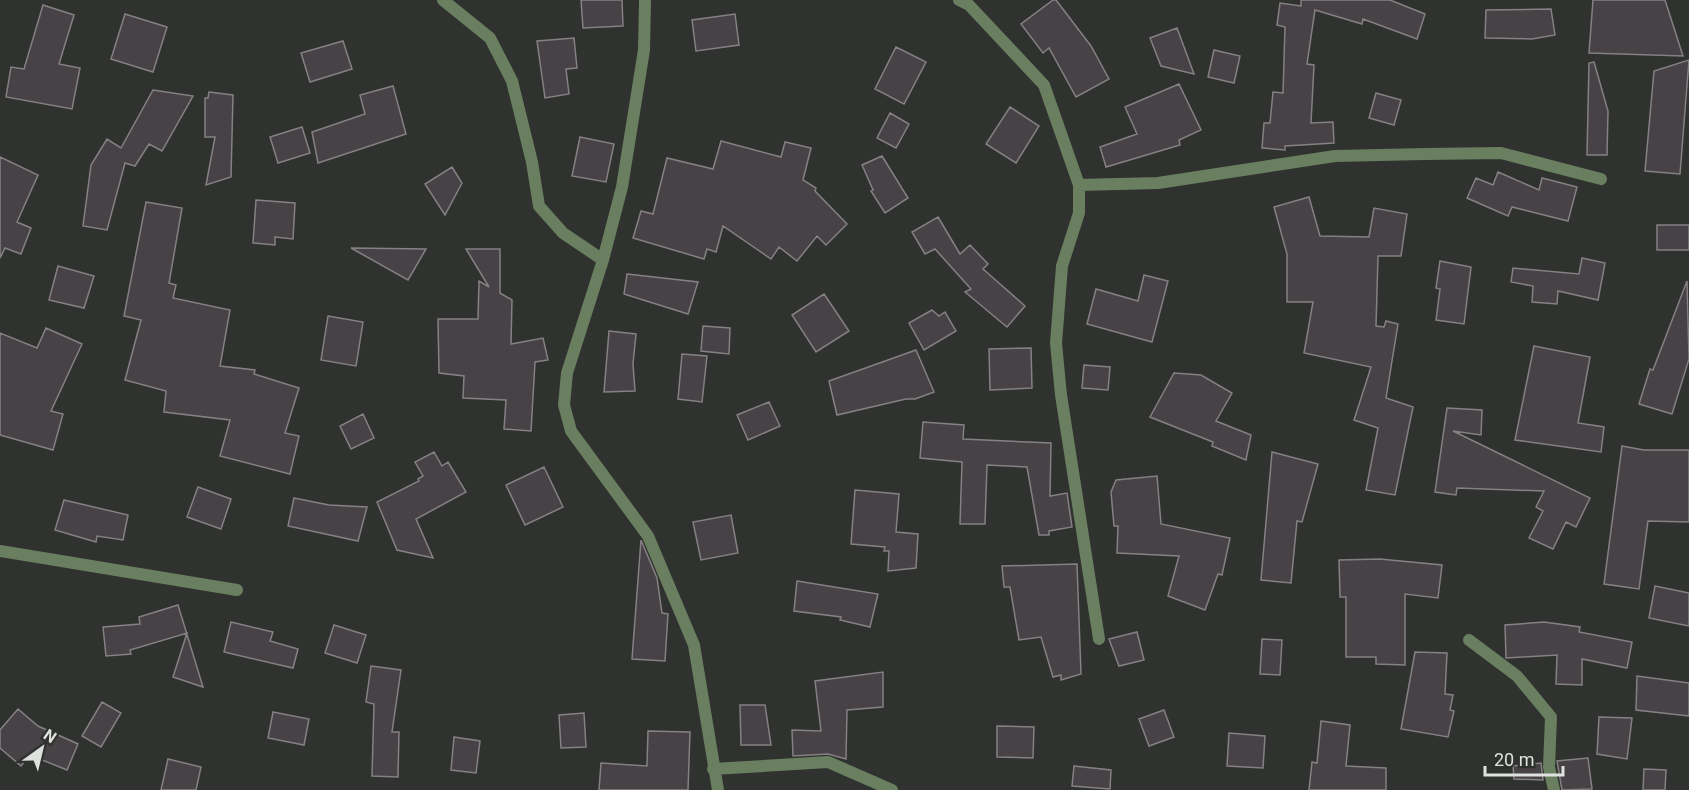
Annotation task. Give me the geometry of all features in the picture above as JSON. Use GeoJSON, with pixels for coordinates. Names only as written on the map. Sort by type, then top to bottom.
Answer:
{"type":"FeatureCollection","features":[{"type":"Feature","properties":{"kind":"street"},"geometry":{"type":"LineString","coordinates":[[443,0],[490,38],[512,81],[532,162],[539,207],[563,233],[603,260]]}},
{"type":"Feature","properties":{"kind":"street"},"geometry":{"type":"LineString","coordinates":[[645,0],[642,62],[622,187],[603,260],[567,373],[564,405],[571,431],[648,536],[694,645],[712,769],[718,790]]}},
{"type":"Feature","properties":{"kind":"street"},"geometry":{"type":"LineString","coordinates":[[959,0],[969,5],[1044,85],[1079,185],[1079,213],[1062,266],[1056,343],[1060,395],[1099,639]]}},
{"type":"Feature","properties":{"kind":"street"},"geometry":{"type":"LineString","coordinates":[[1079,185],[1158,183],[1335,156],[1436,153],[1501,153],[1601,179]]}},
{"type":"Feature","properties":{"kind":"street"},"geometry":{"type":"LineString","coordinates":[[0,551],[237,590]]}},
{"type":"Feature","properties":{"kind":"street"},"geometry":{"type":"LineString","coordinates":[[1469,640],[1517,676],[1551,717],[1549,767],[1554,790]]}},
{"type":"Feature","properties":{"kind":"street"},"geometry":{"type":"LineString","coordinates":[[712,769],[828,762],[892,790]]}},
{"type":"Feature","properties":{"kind":"building"},"geometry":{"type":"Polygon","coordinates":[[[581,0],[622,0],[623,26],[583,28],[581,0]]]}},
{"type":"Feature","properties":{"kind":"building"},"geometry":{"type":"Polygon","coordinates":[[[1056,0],[1091,46],[1109,79],[1076,97],[1049,48],[1043,53],[1021,24],[1056,0]]]}},
{"type":"Feature","properties":{"kind":"building"},"geometry":{"type":"Polygon","coordinates":[[[1301,0],[1390,0],[1425,14],[1417,39],[1363,19],[1362,24],[1315,10],[1307,64],[1314,65],[1311,123],[1333,122],[1334,143],[1285,146],[1285,150],[1262,148],[1264,123],[1270,123],[1273,92],[1283,93],[1285,27],[1277,25],[1280,3],[1301,6],[1301,0]]]}},
{"type":"Feature","properties":{"kind":"building"},"geometry":{"type":"Polygon","coordinates":[[[1593,0],[1665,0],[1683,56],[1589,53],[1593,0]]]}},
{"type":"Feature","properties":{"kind":"building"},"geometry":{"type":"Polygon","coordinates":[[[43,5],[74,15],[59,64],[80,68],[72,109],[6,97],[11,67],[24,69],[43,5]]]}},
{"type":"Feature","properties":{"kind":"building"},"geometry":{"type":"Polygon","coordinates":[[[1551,9],[1555,35],[1532,39],[1485,38],[1486,10],[1551,9]]]}},
{"type":"Feature","properties":{"kind":"building"},"geometry":{"type":"Polygon","coordinates":[[[125,14],[167,27],[153,72],[111,59],[125,14]]]}},
{"type":"Feature","properties":{"kind":"building"},"geometry":{"type":"Polygon","coordinates":[[[735,14],[739,45],[696,51],[692,20],[735,14]]]}},
{"type":"Feature","properties":{"kind":"building"},"geometry":{"type":"Polygon","coordinates":[[[1177,28],[1194,74],[1161,66],[1150,38],[1177,28]]]}},
{"type":"Feature","properties":{"kind":"building"},"geometry":{"type":"Polygon","coordinates":[[[574,38],[577,68],[566,69],[569,94],[545,98],[537,41],[574,38]]]}},
{"type":"Feature","properties":{"kind":"building"},"geometry":{"type":"Polygon","coordinates":[[[343,41],[352,69],[310,82],[301,53],[343,41]]]}},
{"type":"Feature","properties":{"kind":"building"},"geometry":{"type":"Polygon","coordinates":[[[896,47],[926,62],[904,104],[875,89],[896,47]]]}},
{"type":"Feature","properties":{"kind":"building"},"geometry":{"type":"Polygon","coordinates":[[[1214,50],[1240,56],[1234,83],[1208,77],[1214,50]]]}},
{"type":"Feature","properties":{"kind":"building"},"geometry":{"type":"Polygon","coordinates":[[[1689,60],[1680,174],[1645,171],[1654,71],[1689,60]]]}},
{"type":"Feature","properties":{"kind":"building"},"geometry":{"type":"Polygon","coordinates":[[[1594,62],[1608,111],[1607,155],[1587,155],[1589,63],[1594,62]]]}},
{"type":"Feature","properties":{"kind":"building"},"geometry":{"type":"Polygon","coordinates":[[[1179,84],[1201,130],[1179,140],[1180,145],[1106,167],[1100,147],[1137,134],[1125,107],[1179,84]]]}},
{"type":"Feature","properties":{"kind":"building"},"geometry":{"type":"Polygon","coordinates":[[[393,86],[406,134],[318,163],[312,132],[365,114],[360,95],[393,86]]]}},
{"type":"Feature","properties":{"kind":"building"},"geometry":{"type":"Polygon","coordinates":[[[153,90],[193,96],[162,151],[149,144],[135,166],[125,163],[107,230],[83,226],[91,165],[107,139],[121,148],[153,90]]]}},
{"type":"Feature","properties":{"kind":"building"},"geometry":{"type":"Polygon","coordinates":[[[209,92],[233,95],[231,177],[206,185],[215,137],[205,137],[205,98],[208,98],[209,92]]]}},
{"type":"Feature","properties":{"kind":"building"},"geometry":{"type":"Polygon","coordinates":[[[1376,93],[1401,100],[1394,125],[1369,118],[1376,93]]]}},
{"type":"Feature","properties":{"kind":"building"},"geometry":{"type":"Polygon","coordinates":[[[1010,107],[1039,126],[1016,163],[986,144],[1010,107]]]}},
{"type":"Feature","properties":{"kind":"building"},"geometry":{"type":"Polygon","coordinates":[[[890,113],[909,124],[896,148],[877,138],[890,113]]]}},
{"type":"Feature","properties":{"kind":"building"},"geometry":{"type":"Polygon","coordinates":[[[302,127],[310,153],[278,163],[270,137],[302,127]]]}},
{"type":"Feature","properties":{"kind":"building"},"geometry":{"type":"Polygon","coordinates":[[[580,137],[614,144],[606,182],[572,176],[580,137]]]}},
{"type":"Feature","properties":{"kind":"building"},"geometry":{"type":"Polygon","coordinates":[[[721,141],[781,157],[785,142],[811,148],[803,180],[816,188],[815,191],[847,224],[826,245],[817,236],[797,261],[779,247],[771,259],[723,226],[716,252],[707,249],[704,259],[633,238],[641,211],[653,214],[667,158],[713,169],[721,141]]]}},
{"type":"Feature","properties":{"kind":"building"},"geometry":{"type":"Polygon","coordinates":[[[882,156],[908,198],[885,213],[871,191],[873,190],[862,165],[882,156]]]}},
{"type":"Feature","properties":{"kind":"building"},"geometry":{"type":"Polygon","coordinates":[[[0,157],[38,175],[17,222],[31,228],[21,254],[5,248],[0,258],[0,157]]]}},
{"type":"Feature","properties":{"kind":"building"},"geometry":{"type":"Polygon","coordinates":[[[452,167],[462,183],[445,215],[425,184],[452,167]]]}},
{"type":"Feature","properties":{"kind":"building"},"geometry":{"type":"Polygon","coordinates":[[[1498,172],[1539,190],[1542,178],[1577,187],[1568,221],[1512,207],[1508,216],[1467,198],[1476,178],[1493,185],[1498,172]]]}},
{"type":"Feature","properties":{"kind":"building"},"geometry":{"type":"Polygon","coordinates":[[[1309,197],[1320,236],[1369,237],[1374,208],[1407,214],[1401,256],[1378,256],[1376,326],[1384,327],[1386,321],[1398,324],[1386,398],[1413,407],[1395,495],[1366,490],[1378,428],[1354,420],[1371,367],[1304,353],[1313,302],[1287,302],[1287,254],[1274,207],[1309,197]]]}},
{"type":"Feature","properties":{"kind":"building"},"geometry":{"type":"Polygon","coordinates":[[[256,200],[295,203],[293,239],[275,237],[275,245],[253,243],[256,200]]]}},
{"type":"Feature","properties":{"kind":"building"},"geometry":{"type":"Polygon","coordinates":[[[146,202],[182,208],[169,283],[176,285],[173,298],[230,310],[220,366],[255,370],[254,374],[299,388],[285,433],[299,436],[290,474],[220,456],[230,420],[164,412],[166,391],[125,380],[141,320],[124,316],[146,202]]]}},
{"type":"Feature","properties":{"kind":"building"},"geometry":{"type":"Polygon","coordinates":[[[938,217],[960,254],[970,245],[988,264],[983,269],[1025,306],[1007,327],[965,292],[971,289],[935,249],[925,254],[912,232],[938,217]]]}},
{"type":"Feature","properties":{"kind":"building"},"geometry":{"type":"Polygon","coordinates":[[[1657,225],[1689,225],[1689,250],[1657,250],[1657,225]]]}},
{"type":"Feature","properties":{"kind":"building"},"geometry":{"type":"Polygon","coordinates":[[[351,248],[426,249],[408,280],[351,248]]]}},
{"type":"Feature","properties":{"kind":"building"},"geometry":{"type":"Polygon","coordinates":[[[466,249],[500,249],[500,293],[512,300],[511,344],[543,338],[548,360],[535,362],[531,431],[504,429],[506,400],[463,398],[464,376],[439,373],[438,319],[478,319],[479,281],[489,287],[466,249]]]}},
{"type":"Feature","properties":{"kind":"building"},"geometry":{"type":"Polygon","coordinates":[[[1582,258],[1605,263],[1598,300],[1558,291],[1557,304],[1532,302],[1533,286],[1511,282],[1513,268],[1579,274],[1582,258]]]}},
{"type":"Feature","properties":{"kind":"building"},"geometry":{"type":"Polygon","coordinates":[[[1440,261],[1471,267],[1464,324],[1436,320],[1440,289],[1436,288],[1440,261]]]}},
{"type":"Feature","properties":{"kind":"building"},"geometry":{"type":"Polygon","coordinates":[[[58,266],[94,276],[84,308],[49,300],[58,266]]]}},
{"type":"Feature","properties":{"kind":"building"},"geometry":{"type":"Polygon","coordinates":[[[627,274],[698,282],[688,314],[624,294],[627,274]]]}},
{"type":"Feature","properties":{"kind":"building"},"geometry":{"type":"Polygon","coordinates":[[[1144,275],[1168,281],[1152,342],[1087,324],[1096,289],[1138,301],[1144,275]]]}},
{"type":"Feature","properties":{"kind":"building"},"geometry":{"type":"Polygon","coordinates":[[[1687,281],[1689,359],[1672,414],[1639,404],[1650,369],[1653,370],[1687,281]]]}},
{"type":"Feature","properties":{"kind":"building"},"geometry":{"type":"Polygon","coordinates":[[[824,294],[849,331],[816,352],[792,315],[824,294]]]}},
{"type":"Feature","properties":{"kind":"building"},"geometry":{"type":"Polygon","coordinates":[[[932,310],[939,316],[945,312],[956,331],[924,350],[909,323],[932,310]]]}},
{"type":"Feature","properties":{"kind":"building"},"geometry":{"type":"Polygon","coordinates":[[[328,316],[363,322],[356,366],[321,360],[328,316]]]}},
{"type":"Feature","properties":{"kind":"building"},"geometry":{"type":"Polygon","coordinates":[[[703,326],[730,328],[729,354],[701,351],[703,326]]]}},
{"type":"Feature","properties":{"kind":"building"},"geometry":{"type":"Polygon","coordinates":[[[46,328],[82,344],[51,411],[63,414],[53,450],[0,435],[0,333],[37,348],[46,328]]]}},
{"type":"Feature","properties":{"kind":"building"},"geometry":{"type":"Polygon","coordinates":[[[609,331],[636,334],[633,364],[635,391],[604,392],[609,331]]]}},
{"type":"Feature","properties":{"kind":"building"},"geometry":{"type":"Polygon","coordinates":[[[1534,346],[1590,357],[1578,423],[1604,427],[1601,452],[1515,440],[1534,346]]]}},
{"type":"Feature","properties":{"kind":"building"},"geometry":{"type":"Polygon","coordinates":[[[1031,348],[1032,388],[990,390],[989,349],[1031,348]]]}},
{"type":"Feature","properties":{"kind":"building"},"geometry":{"type":"Polygon","coordinates":[[[916,350],[934,392],[915,399],[906,399],[837,415],[829,381],[916,350]]]}},
{"type":"Feature","properties":{"kind":"building"},"geometry":{"type":"Polygon","coordinates":[[[682,354],[707,356],[702,402],[678,399],[682,354]]]}},
{"type":"Feature","properties":{"kind":"building"},"geometry":{"type":"Polygon","coordinates":[[[1084,365],[1110,367],[1108,390],[1082,388],[1084,365]]]}},
{"type":"Feature","properties":{"kind":"building"},"geometry":{"type":"Polygon","coordinates":[[[1174,373],[1201,375],[1232,393],[1216,421],[1251,435],[1246,460],[1212,446],[1213,442],[1150,417],[1174,373]]]}},
{"type":"Feature","properties":{"kind":"building"},"geometry":{"type":"Polygon","coordinates":[[[769,402],[780,426],[748,440],[737,415],[769,402]]]}},
{"type":"Feature","properties":{"kind":"building"},"geometry":{"type":"Polygon","coordinates":[[[1447,408],[1482,410],[1481,435],[1453,431],[1590,498],[1576,527],[1566,522],[1553,549],[1529,538],[1543,511],[1536,507],[1544,491],[1457,488],[1456,495],[1435,492],[1447,408]]]}},
{"type":"Feature","properties":{"kind":"building"},"geometry":{"type":"Polygon","coordinates":[[[363,414],[374,438],[351,449],[340,426],[363,414]]]}},
{"type":"Feature","properties":{"kind":"building"},"geometry":{"type":"Polygon","coordinates":[[[923,422],[964,425],[963,439],[1051,443],[1050,496],[1067,493],[1072,527],[1049,531],[1049,535],[1039,535],[1027,467],[987,465],[985,524],[960,524],[962,462],[920,458],[923,422]]]}},
{"type":"Feature","properties":{"kind":"building"},"geometry":{"type":"Polygon","coordinates":[[[1622,446],[1644,450],[1689,450],[1689,522],[1648,521],[1639,589],[1604,584],[1622,446]]]}},
{"type":"Feature","properties":{"kind":"building"},"geometry":{"type":"Polygon","coordinates":[[[434,452],[442,466],[448,462],[466,492],[416,519],[433,558],[397,550],[377,502],[419,481],[418,479],[423,476],[415,462],[434,452]]]}},
{"type":"Feature","properties":{"kind":"building"},"geometry":{"type":"Polygon","coordinates":[[[1272,452],[1318,464],[1302,522],[1297,521],[1291,583],[1261,580],[1272,452]]]}},
{"type":"Feature","properties":{"kind":"building"},"geometry":{"type":"Polygon","coordinates":[[[544,467],[563,507],[525,525],[506,485],[544,467]]]}},
{"type":"Feature","properties":{"kind":"building"},"geometry":{"type":"Polygon","coordinates":[[[1157,476],[1161,524],[1230,538],[1222,575],[1218,574],[1205,610],[1168,596],[1179,556],[1117,553],[1118,526],[1114,526],[1111,492],[1116,480],[1157,476]]]}},
{"type":"Feature","properties":{"kind":"building"},"geometry":{"type":"Polygon","coordinates":[[[198,487],[231,499],[221,529],[187,517],[198,487]]]}},
{"type":"Feature","properties":{"kind":"building"},"geometry":{"type":"Polygon","coordinates":[[[855,490],[899,494],[896,532],[918,534],[916,568],[888,571],[889,551],[884,551],[885,547],[851,544],[855,490]]]}},
{"type":"Feature","properties":{"kind":"building"},"geometry":{"type":"Polygon","coordinates":[[[294,498],[329,505],[367,507],[358,541],[288,526],[294,498]]]}},
{"type":"Feature","properties":{"kind":"building"},"geometry":{"type":"Polygon","coordinates":[[[64,500],[128,515],[123,540],[97,536],[96,542],[55,530],[64,500]]]}},
{"type":"Feature","properties":{"kind":"building"},"geometry":{"type":"Polygon","coordinates":[[[731,515],[738,553],[701,560],[693,522],[731,515]]]}},
{"type":"Feature","properties":{"kind":"building"},"geometry":{"type":"Polygon","coordinates":[[[641,540],[657,578],[662,613],[668,614],[665,661],[632,659],[641,540]]]}},
{"type":"Feature","properties":{"kind":"building"},"geometry":{"type":"Polygon","coordinates":[[[1380,559],[1442,565],[1438,598],[1405,594],[1405,665],[1376,664],[1376,657],[1346,657],[1346,597],[1340,597],[1339,560],[1380,559]]]}},
{"type":"Feature","properties":{"kind":"building"},"geometry":{"type":"Polygon","coordinates":[[[1077,564],[1081,674],[1061,680],[1061,675],[1053,677],[1041,637],[1019,640],[1010,587],[1004,587],[1002,566],[1077,564]]]}},
{"type":"Feature","properties":{"kind":"building"},"geometry":{"type":"Polygon","coordinates":[[[797,581],[878,594],[870,627],[840,620],[841,617],[794,611],[797,581]]]}},
{"type":"Feature","properties":{"kind":"building"},"geometry":{"type":"Polygon","coordinates":[[[1655,586],[1689,593],[1689,626],[1649,618],[1655,586]]]}},
{"type":"Feature","properties":{"kind":"building"},"geometry":{"type":"Polygon","coordinates":[[[178,605],[187,633],[130,650],[131,654],[106,656],[103,627],[140,624],[139,617],[178,605]]]}},
{"type":"Feature","properties":{"kind":"building"},"geometry":{"type":"Polygon","coordinates":[[[231,622],[273,632],[270,641],[298,649],[293,668],[224,652],[231,622]]]}},
{"type":"Feature","properties":{"kind":"building"},"geometry":{"type":"Polygon","coordinates":[[[1544,622],[1580,627],[1579,632],[1632,642],[1627,668],[1582,659],[1582,685],[1556,684],[1557,655],[1506,658],[1505,625],[1544,622]]]}},
{"type":"Feature","properties":{"kind":"building"},"geometry":{"type":"Polygon","coordinates":[[[334,625],[366,635],[357,663],[325,653],[334,625]]]}},
{"type":"Feature","properties":{"kind":"building"},"geometry":{"type":"Polygon","coordinates":[[[1137,632],[1144,660],[1119,666],[1109,639],[1137,632]]]}},
{"type":"Feature","properties":{"kind":"building"},"geometry":{"type":"Polygon","coordinates":[[[187,634],[203,687],[173,677],[187,634]]]}},
{"type":"Feature","properties":{"kind":"building"},"geometry":{"type":"Polygon","coordinates":[[[1262,639],[1282,640],[1280,675],[1260,674],[1262,639]]]}},
{"type":"Feature","properties":{"kind":"building"},"geometry":{"type":"Polygon","coordinates":[[[1415,652],[1447,653],[1445,694],[1453,695],[1450,710],[1454,711],[1448,737],[1401,729],[1415,652]]]}},
{"type":"Feature","properties":{"kind":"building"},"geometry":{"type":"Polygon","coordinates":[[[371,666],[401,670],[392,732],[399,732],[398,777],[372,776],[374,704],[366,702],[371,666]]]}},
{"type":"Feature","properties":{"kind":"building"},"geometry":{"type":"Polygon","coordinates":[[[883,672],[883,707],[847,710],[846,759],[828,754],[793,756],[792,730],[821,731],[815,681],[883,672]]]}},
{"type":"Feature","properties":{"kind":"building"},"geometry":{"type":"Polygon","coordinates":[[[1637,676],[1689,683],[1689,716],[1636,710],[1637,676]]]}},
{"type":"Feature","properties":{"kind":"building"},"geometry":{"type":"Polygon","coordinates":[[[102,702],[121,713],[101,747],[82,736],[102,702]]]}},
{"type":"Feature","properties":{"kind":"building"},"geometry":{"type":"Polygon","coordinates":[[[740,705],[765,705],[771,745],[741,745],[740,705]]]}},
{"type":"Feature","properties":{"kind":"building"},"geometry":{"type":"Polygon","coordinates":[[[18,709],[38,726],[78,744],[67,770],[30,755],[21,766],[0,748],[0,730],[18,709]]]}},
{"type":"Feature","properties":{"kind":"building"},"geometry":{"type":"Polygon","coordinates":[[[1164,710],[1174,737],[1149,746],[1139,719],[1164,710]]]}},
{"type":"Feature","properties":{"kind":"building"},"geometry":{"type":"Polygon","coordinates":[[[273,712],[309,719],[304,745],[268,738],[273,712]]]}},
{"type":"Feature","properties":{"kind":"building"},"geometry":{"type":"Polygon","coordinates":[[[584,713],[586,747],[561,748],[559,715],[584,713]]]}},
{"type":"Feature","properties":{"kind":"building"},"geometry":{"type":"Polygon","coordinates":[[[1599,717],[1632,718],[1627,759],[1597,754],[1599,717]]]}},
{"type":"Feature","properties":{"kind":"building"},"geometry":{"type":"Polygon","coordinates":[[[1321,721],[1350,725],[1346,766],[1386,768],[1386,790],[1309,790],[1312,762],[1317,763],[1321,721]]]}},
{"type":"Feature","properties":{"kind":"building"},"geometry":{"type":"Polygon","coordinates":[[[997,726],[1034,727],[1033,758],[997,757],[997,726]]]}},
{"type":"Feature","properties":{"kind":"building"},"geometry":{"type":"Polygon","coordinates":[[[648,731],[690,732],[688,790],[599,790],[601,763],[647,766],[648,731]]]}},
{"type":"Feature","properties":{"kind":"building"},"geometry":{"type":"Polygon","coordinates":[[[1229,733],[1265,736],[1263,768],[1227,766],[1229,733]]]}},
{"type":"Feature","properties":{"kind":"building"},"geometry":{"type":"Polygon","coordinates":[[[454,737],[480,741],[476,773],[451,770],[454,737]]]}},
{"type":"Feature","properties":{"kind":"building"},"geometry":{"type":"Polygon","coordinates":[[[1588,758],[1592,789],[1562,790],[1557,761],[1588,758]]]}},
{"type":"Feature","properties":{"kind":"building"},"geometry":{"type":"Polygon","coordinates":[[[168,759],[201,767],[196,790],[161,790],[168,759]]]}},
{"type":"Feature","properties":{"kind":"building"},"geometry":{"type":"Polygon","coordinates":[[[1541,763],[1543,780],[1514,779],[1513,766],[1541,763]]]}},
{"type":"Feature","properties":{"kind":"building"},"geometry":{"type":"Polygon","coordinates":[[[1074,766],[1111,770],[1110,789],[1072,786],[1074,766]]]}},
{"type":"Feature","properties":{"kind":"building"},"geometry":{"type":"Polygon","coordinates":[[[1644,769],[1666,770],[1665,790],[1643,790],[1644,769]]]}}]}
